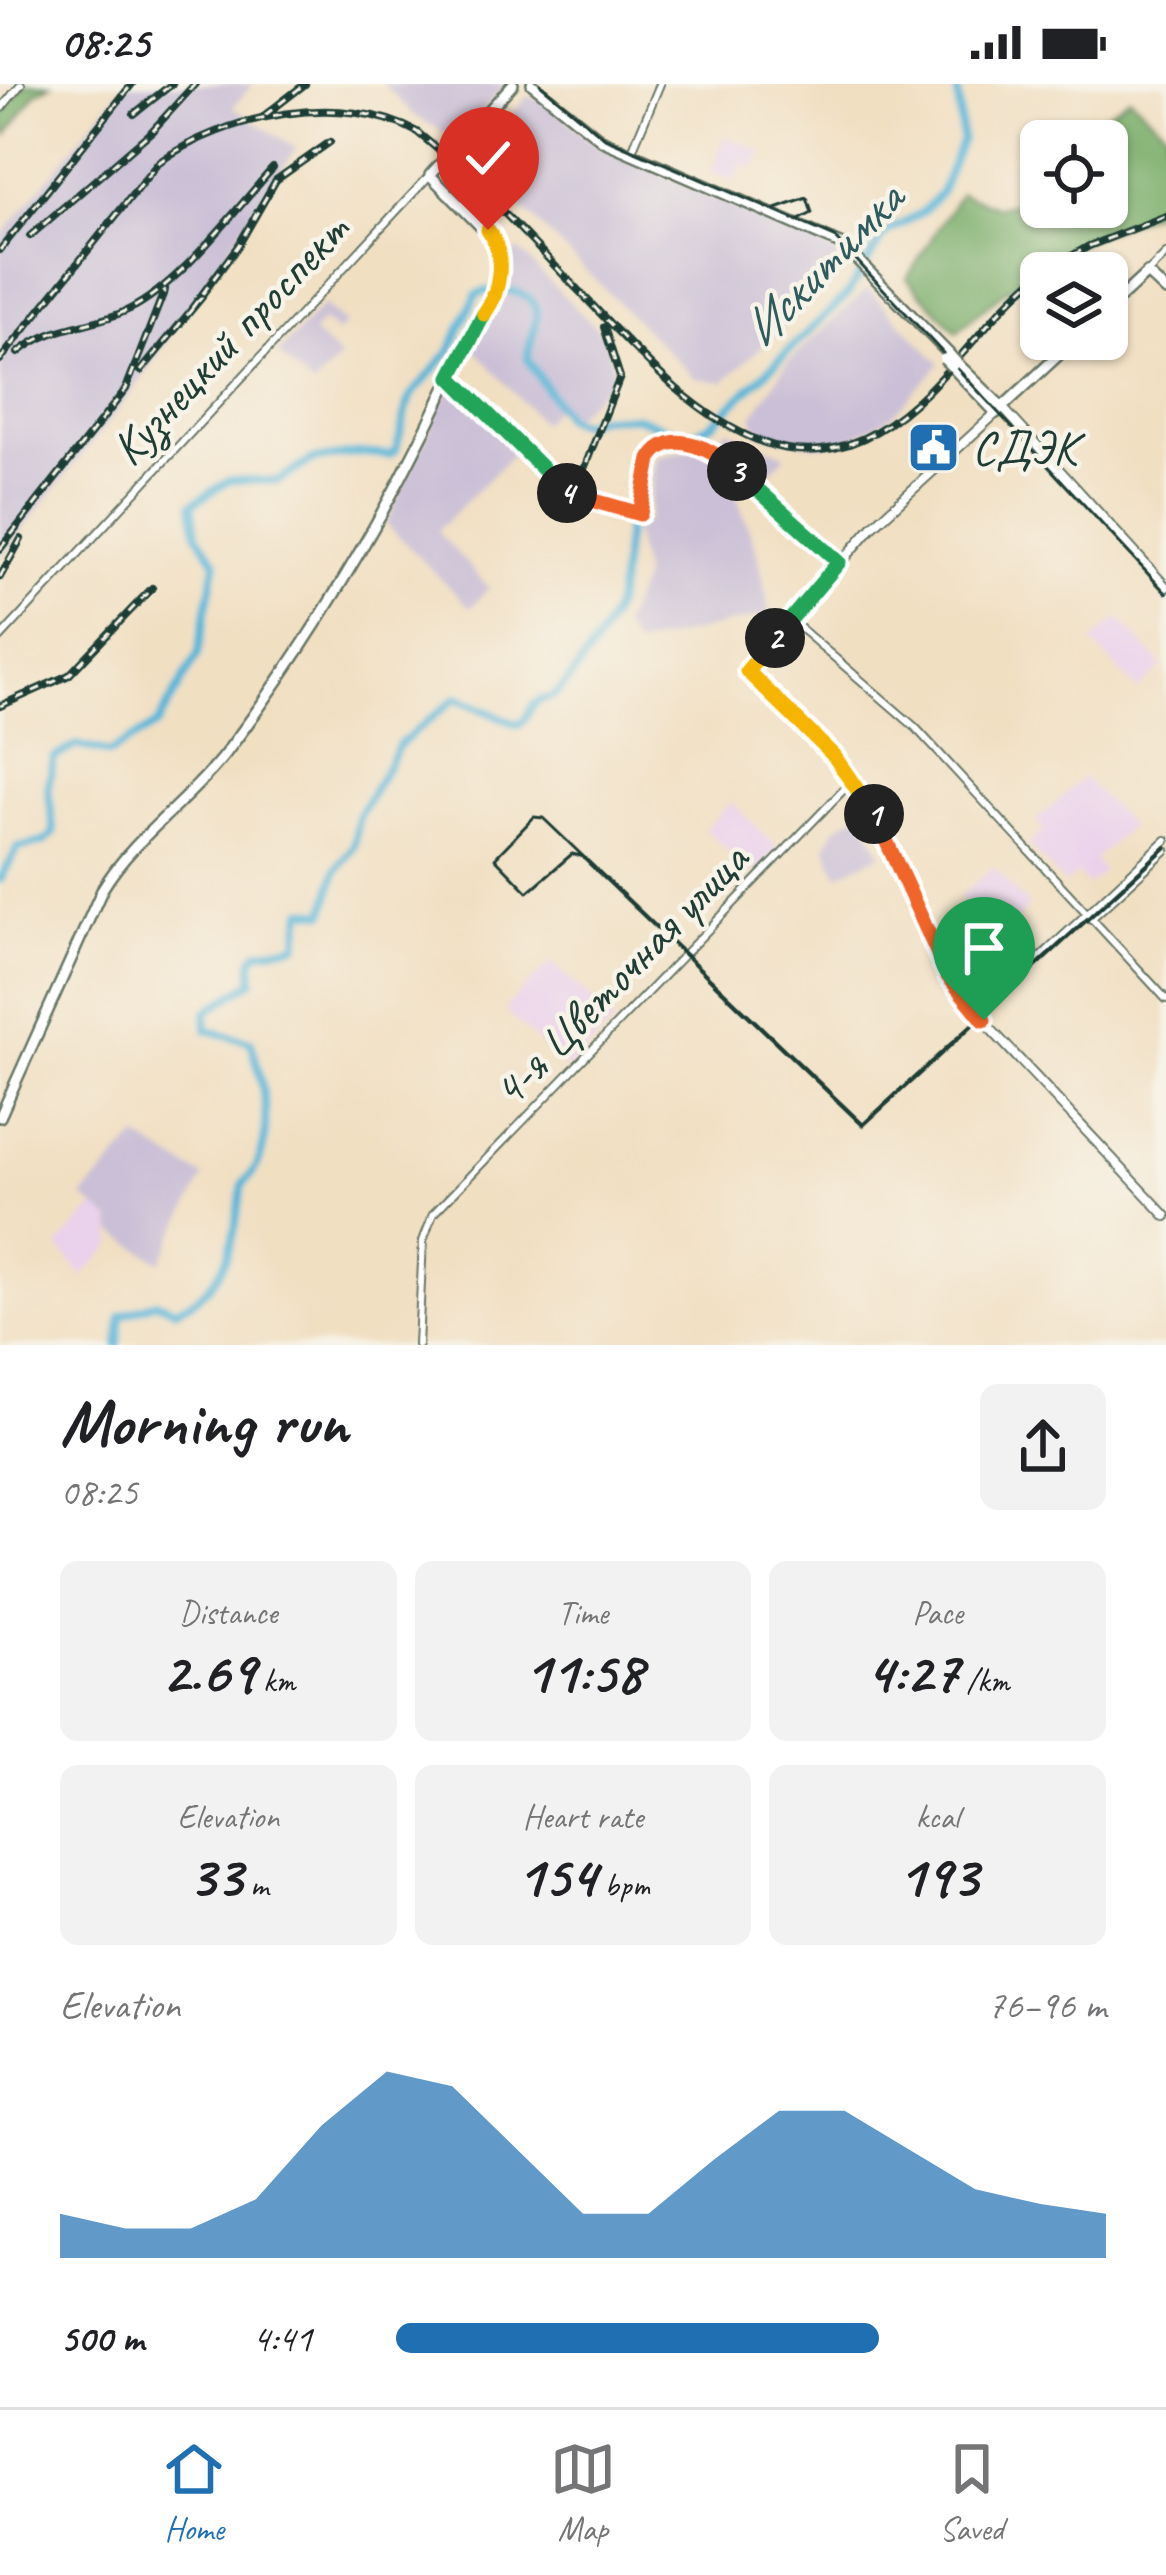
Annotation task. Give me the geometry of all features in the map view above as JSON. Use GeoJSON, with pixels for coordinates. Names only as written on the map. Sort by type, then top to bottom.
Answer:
{"type":"FeatureCollection","features":[{"type":"Feature","properties":{"kind":"main road","name":"Кузнецкий проспект"},"geometry":{"type":"LineString","coordinates":[[430,175],[513,85]]}},
{"type":"Feature","properties":{"kind":"main road"},"geometry":{"type":"LineString","coordinates":[[537,86],[594,135],[832,240],[1166,587]]}},
{"type":"Feature","properties":{"kind":"main road"},"geometry":{"type":"LineString","coordinates":[[0,1117],[117,867],[211,772],[344,587],[493,299],[494,238],[430,175]]}},
{"type":"Feature","properties":{"kind":"main road"},"geometry":{"type":"LineString","coordinates":[[1128,291],[1148,273],[1166,290]]}},
{"type":"Feature","properties":{"kind":"main road"},"geometry":{"type":"LineString","coordinates":[[1053,360],[839,562],[747,671],[853,780],[948,976],[981,1018],[1166,1216]]}},
{"type":"Feature","properties":{"kind":"street"},"geometry":{"type":"LineString","coordinates":[[0,110],[21,84]]}},
{"type":"Feature","properties":{"kind":"street"},"geometry":{"type":"LineString","coordinates":[[631,153],[660,84]]}},
{"type":"Feature","properties":{"kind":"street","name":"Кузнецкий проспект"},"geometry":{"type":"LineString","coordinates":[[0,638],[430,175]]}},
{"type":"Feature","properties":{"kind":"street"},"geometry":{"type":"LineString","coordinates":[[1148,273],[1166,254]]}},
{"type":"Feature","properties":{"kind":"street"},"geometry":{"type":"LineString","coordinates":[[451,377],[564,491],[627,514],[642,510],[655,451],[700,445],[712,448],[839,562]]}},
{"type":"Feature","properties":{"kind":"street"},"geometry":{"type":"LineString","coordinates":[[791,620],[915,727],[1166,999]]}},
{"type":"Feature","properties":{"kind":"street","name":"4-я Цветочная улица"},"geometry":{"type":"LineString","coordinates":[[418,1345],[423,1241],[433,1214],[853,780]]}},
{"type":"Feature","properties":{"kind":"street"},"geometry":{"type":"LineString","coordinates":[[1090,918],[1166,840]]}},
{"type":"Feature","properties":{"kind":"street"},"geometry":{"type":"LineString","coordinates":[[981,1018],[1166,850]]}},
{"type":"Feature","properties":{"kind":"shaded area"},"geometry":{"type":"Polygon","coordinates":[[[124,84],[253,84],[233,107],[296,148],[134,390],[0,558],[0,238],[124,84]]]}},
{"type":"Feature","properties":{"kind":"shaded area"},"geometry":{"type":"Polygon","coordinates":[[[383,84],[506,84],[456,139],[415,116],[383,84]]]}},
{"type":"Feature","properties":{"kind":"shaded area"},"geometry":{"type":"Polygon","coordinates":[[[528,96],[548,103],[592,142],[833,251],[846,266],[724,382],[695,378],[472,159],[528,96]]]}},
{"type":"Feature","properties":{"kind":"shaded area"},"geometry":{"type":"Polygon","coordinates":[[[725,136],[762,151],[754,169],[742,164],[735,181],[711,171],[725,136]]]}},
{"type":"Feature","properties":{"kind":"shaded area"},"geometry":{"type":"Polygon","coordinates":[[[518,250],[601,333],[611,357],[613,378],[572,417],[558,404],[541,423],[469,343],[499,301],[506,261],[518,250]]]}},
{"type":"Feature","properties":{"kind":"shaded area"},"geometry":{"type":"Polygon","coordinates":[[[868,288],[940,364],[893,415],[848,440],[821,446],[760,434],[752,417],[788,362],[868,288]]]}},
{"type":"Feature","properties":{"kind":"shaded area"},"geometry":{"type":"Polygon","coordinates":[[[323,305],[345,324],[337,333],[323,321],[313,333],[340,358],[313,387],[278,354],[323,305]]]}},
{"type":"Feature","properties":{"kind":"shaded area"},"geometry":{"type":"Polygon","coordinates":[[[451,383],[516,451],[437,531],[489,588],[470,608],[386,524],[451,383]]]}},
{"type":"Feature","properties":{"kind":"shaded area"},"geometry":{"type":"Polygon","coordinates":[[[727,429],[786,455],[758,486],[713,446],[727,429]]]}},
{"type":"Feature","properties":{"kind":"shaded area"},"geometry":{"type":"Polygon","coordinates":[[[690,449],[708,452],[725,466],[758,553],[770,614],[635,646],[622,626],[643,578],[632,525],[648,521],[656,457],[690,449]]]}},
{"type":"Feature","properties":{"kind":"shaded area"},"geometry":{"type":"Polygon","coordinates":[[[1119,618],[1163,666],[1138,690],[1092,642],[1119,618]]]}},
{"type":"Feature","properties":{"kind":"shaded area"},"geometry":{"type":"Polygon","coordinates":[[[1083,777],[1130,826],[1094,860],[1103,871],[1088,885],[1077,873],[1065,884],[1028,845],[1044,830],[1036,821],[1083,777]]]}},
{"type":"Feature","properties":{"kind":"shaded area"},"geometry":{"type":"Polygon","coordinates":[[[731,802],[779,849],[753,874],[705,829],[731,802]]]}},
{"type":"Feature","properties":{"kind":"shaded area"},"geometry":{"type":"Polygon","coordinates":[[[860,812],[882,854],[838,875],[826,846],[836,827],[860,812]]]}},
{"type":"Feature","properties":{"kind":"shaded area"},"geometry":{"type":"Polygon","coordinates":[[[993,867],[1029,907],[997,938],[959,897],[993,867]]]}},
{"type":"Feature","properties":{"kind":"shaded area"},"geometry":{"type":"Polygon","coordinates":[[[552,962],[615,1022],[567,1070],[506,1007],[552,962]]]}},
{"type":"Feature","properties":{"kind":"shaded area"},"geometry":{"type":"Polygon","coordinates":[[[137,1137],[204,1177],[161,1262],[113,1232],[112,1220],[82,1197],[137,1137]]]}},
{"type":"Feature","properties":{"kind":"shaded area"},"geometry":{"type":"Polygon","coordinates":[[[95,1206],[112,1221],[113,1245],[82,1276],[58,1246],[95,1206]]]}},
{"type":"Feature","properties":{"kind":"green space"},"geometry":{"type":"Polygon","coordinates":[[[25,84],[51,84],[35,94],[7,135],[0,116],[25,84]]]}},
{"type":"Feature","properties":{"kind":"green space"},"geometry":{"type":"Polygon","coordinates":[[[1130,97],[1166,131],[1166,207],[1128,223],[1128,120],[1097,120],[1130,97]]]}},
{"type":"Feature","properties":{"kind":"green space"},"geometry":{"type":"Polygon","coordinates":[[[960,193],[997,207],[1020,202],[1020,228],[1116,228],[1066,252],[1020,252],[1020,279],[957,332],[907,278],[960,193]]]}},
{"type":"Feature","properties":{"kind":"waterway","name":"Искитимка"},"geometry":{"type":"LineString","coordinates":[[0,880],[18,848],[44,842],[54,833],[48,787],[54,758],[77,745],[109,753],[157,725],[198,654],[216,562],[197,534],[192,504],[230,480],[278,481],[312,460],[361,453],[389,455],[396,450],[410,397],[450,351],[476,295],[492,290],[519,293],[533,303],[536,316],[528,360],[566,419],[580,423],[599,417],[637,417],[688,436],[713,423],[847,295],[885,234],[922,212],[941,192],[962,139],[957,84]]}},
{"type":"Feature","properties":{"kind":"waterway"},"geometry":{"type":"LineString","coordinates":[[118,1345],[121,1316],[156,1302],[176,1310],[195,1299],[220,1272],[243,1184],[261,1154],[264,1097],[251,1042],[207,1030],[206,1012],[253,981],[252,960],[258,952],[297,945],[303,910],[325,913],[336,871],[354,846],[358,817],[400,744],[456,698],[519,725],[535,703],[553,696],[577,670],[612,614],[639,460],[647,440],[659,429]]}},
{"type":"Feature","properties":{"kind":"tram line"},"geometry":{"type":"LineString","coordinates":[[540,84],[605,138],[835,237],[1166,593]]}},
{"type":"Feature","properties":{"kind":"tram line"},"geometry":{"type":"LineString","coordinates":[[776,209],[807,198],[812,213],[799,220]]}},
{"type":"Feature","properties":{"kind":"tram line"},"geometry":{"type":"LineString","coordinates":[[1166,846],[863,1124],[543,818],[534,817],[495,858],[528,892],[572,854],[581,856],[863,1126],[1166,848]]}},
{"type":"Feature","properties":{"kind":"railway"},"geometry":{"type":"LineString","coordinates":[[0,250],[132,84]]}},
{"type":"Feature","properties":{"kind":"railway"},"geometry":{"type":"LineString","coordinates":[[134,114],[172,84]]}},
{"type":"Feature","properties":{"kind":"railway"},"geometry":{"type":"LineString","coordinates":[[30,236],[152,131],[195,84]]}},
{"type":"Feature","properties":{"kind":"railway"},"geometry":{"type":"LineString","coordinates":[[265,115],[305,84]]}},
{"type":"Feature","properties":{"kind":"railway"},"geometry":{"type":"LineString","coordinates":[[0,360],[158,163],[185,146],[250,121],[320,111],[355,113],[417,132],[481,189],[686,397],[736,430],[777,447],[821,450],[850,444],[877,431],[922,397],[1020,291]]}},
{"type":"Feature","properties":{"kind":"railway"},"geometry":{"type":"LineString","coordinates":[[192,308],[238,246],[276,180],[330,142]]}},
{"type":"Feature","properties":{"kind":"railway"},"geometry":{"type":"LineString","coordinates":[[18,353],[58,331],[114,316],[148,298],[205,246],[273,168]]}},
{"type":"Feature","properties":{"kind":"railway"},"geometry":{"type":"LineString","coordinates":[[1079,252],[1166,216]]}},
{"type":"Feature","properties":{"kind":"railway"},"geometry":{"type":"LineString","coordinates":[[0,549],[126,389],[165,289]]}},
{"type":"Feature","properties":{"kind":"railway"},"geometry":{"type":"LineString","coordinates":[[141,371],[202,297]]}},
{"type":"Feature","properties":{"kind":"railway"},"geometry":{"type":"LineString","coordinates":[[580,479],[620,377],[604,327]]}},
{"type":"Feature","properties":{"kind":"railway"},"geometry":{"type":"LineString","coordinates":[[0,577],[21,539]]}},
{"type":"Feature","properties":{"kind":"railway"},"geometry":{"type":"LineString","coordinates":[[0,706],[69,675],[152,588]]}},
{"type":"Feature","properties":{"kind":"place","name":"СДЭК"},"geometry":{"type":"Point","coordinates":[933,447]}},
{"type":"Feature","properties":{"kind":"route"},"geometry":{"type":"LineString","coordinates":[[488,230],[499,253],[493,299],[451,377],[552,481],[572,496],[635,516],[642,510],[648,464],[655,451],[667,446],[706,446],[839,562],[747,671],[834,756],[860,789],[948,976],[984,1020]]}}]}
